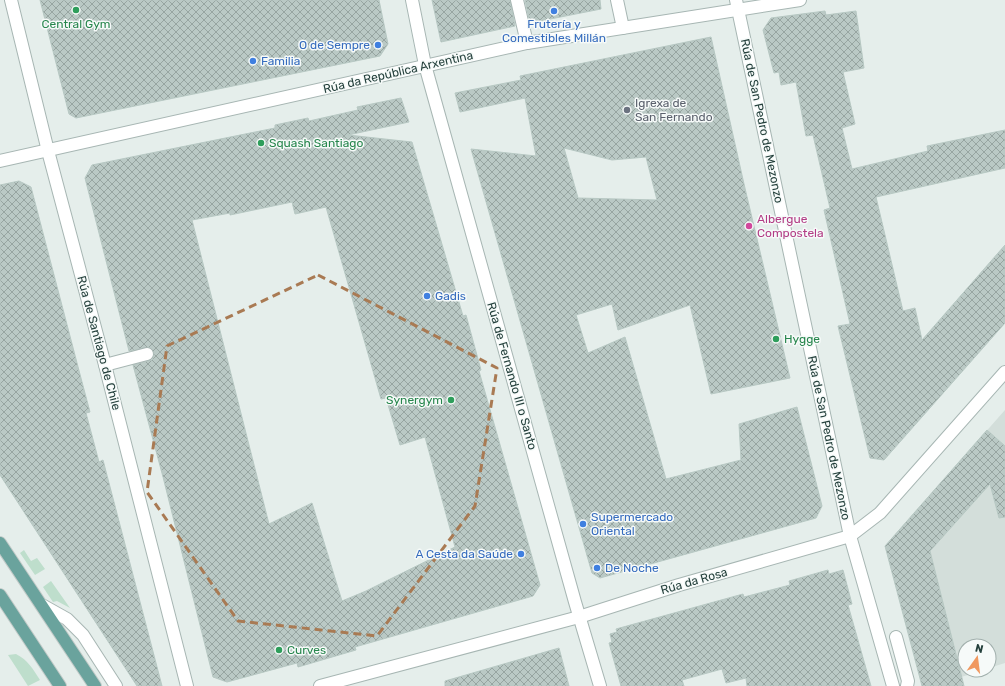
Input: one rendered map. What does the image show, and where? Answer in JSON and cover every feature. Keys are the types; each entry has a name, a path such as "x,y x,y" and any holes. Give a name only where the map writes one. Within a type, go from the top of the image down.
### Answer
{"main road":[{"path":"0,543 95,686"},
{"path":"0,595 60,686"}],"street":[{"name":"Rúa de Santiago de Chile","path":"11,0 48,151 186,686"},
{"name":"Rúa de Fernando III o Santo","path":"412,0 425,65 579,617 600,686"},
{"path":"517,0 527,43"},
{"path":"617,0 623,28"},
{"name":"Rúa da República Arxentina","path":"0,161 527,43 623,28 737,5 800,0"},
{"name":"Rúa de San Pedro de Mezonzo","path":"737,5 850,536 893,686"},
{"path":"104,364 147,354"},
{"name":"Rúa da Rosa","path":"320,686 579,617 679,585 850,536 880,513 1005,372"},
{"path":"42,606 67,619 83,635 116,686"},
{"path":"896,637 908,686"}],"highlighted area":[{"path":"318,275 497,368 475,506 377,636 238,621 147,492 167,346"}],"shaded area":[{"path":"1005,410 1005,663 997,666 997,638 957,638 958,678 932,686 887,544"}],"green space":[{"path":"24,550 31,561 37,558 45,569 35,575 20,553"},
{"path":"51,581 70,608 57,601 53,602 43,587"},
{"path":"16,654 27,662 40,680 28,686 8,655"}],"building":[{"path":"40,0 379,0 388,44 380,56 76,118 69,114"},
{"path":"432,0 510,0 515,26 441,42"},
{"path":"525,0 600,0 601,9 530,23"},
{"path":"825,11 826,15 856,11 864,68 843,72 855,124 842,128 852,169 928,151 927,146 1005,130 1005,168 876,197 903,311 915,308 922,340 1005,245 1005,323 884,460 870,458 838,326 850,324 824,210 830,208 813,135 806,136 796,82 781,85 779,72 774,73 763,30 771,18"},
{"path":"711,37 790,378 711,394 690,305 618,330 612,304 576,315 588,353 625,337 666,479 741,460 739,424 797,407 822,506 816,518 600,578 592,573 471,149 536,156 525,98 460,112 455,93 521,80 520,76","holes":["564,148 612,160 646,157 657,200 578,198"]},
{"path":"401,98 409,122 348,135 412,142 463,316 466,315 481,370 479,371 540,585 533,596 355,647 356,650 298,667 297,663 227,682 213,677 163,477 133,365 152,360 154,352 149,347 129,351 85,178 92,165 275,128 275,125 308,118 309,121 358,110 357,107","holes":["292,202 295,214 326,207 381,399 386,398 400,445 425,437 455,547 366,591 342,601 312,503 269,524 192,220 230,213 230,215"]},
{"path":"19,181 31,187 90,412 86,413 99,462 103,460 162,686 137,686 0,475 0,185"},
{"path":"987,430 1005,446 1005,517 999,518 990,484 930,551 957,658 957,678 962,678 964,686 922,686 885,546"},
{"path":"828,570 829,574 843,570 852,604 848,605 871,686 747,686 746,678 726,683 722,669 682,680 684,686 621,686 609,643 612,642 610,634 617,632 616,629 743,594 744,597 790,585 789,581"},
{"path":"559,648 569,686 445,686 445,681"}],"place":[{"name":"Central Gym","path":"76,10"},
{"name":"Frutería y Comestibles Millán","path":"554,11"},
{"name":"O de Sempre","path":"378,45"},
{"name":"Familia","path":"253,61"},
{"name":"Igrexa de San Fernando","path":"627,110"},
{"name":"Squash Santiago","path":"261,143"},
{"name":"Albergue Compostela","path":"749,226"},
{"name":"Gadis","path":"427,296"},
{"name":"Hygge","path":"776,339"},
{"name":"Synergym","path":"451,400"},
{"name":"Supermercado Oriental","path":"583,524"},
{"name":"A Cesta da Saúde","path":"521,554"},
{"name":"De Noche","path":"597,568"},
{"name":"Curves","path":"279,650"}]}
